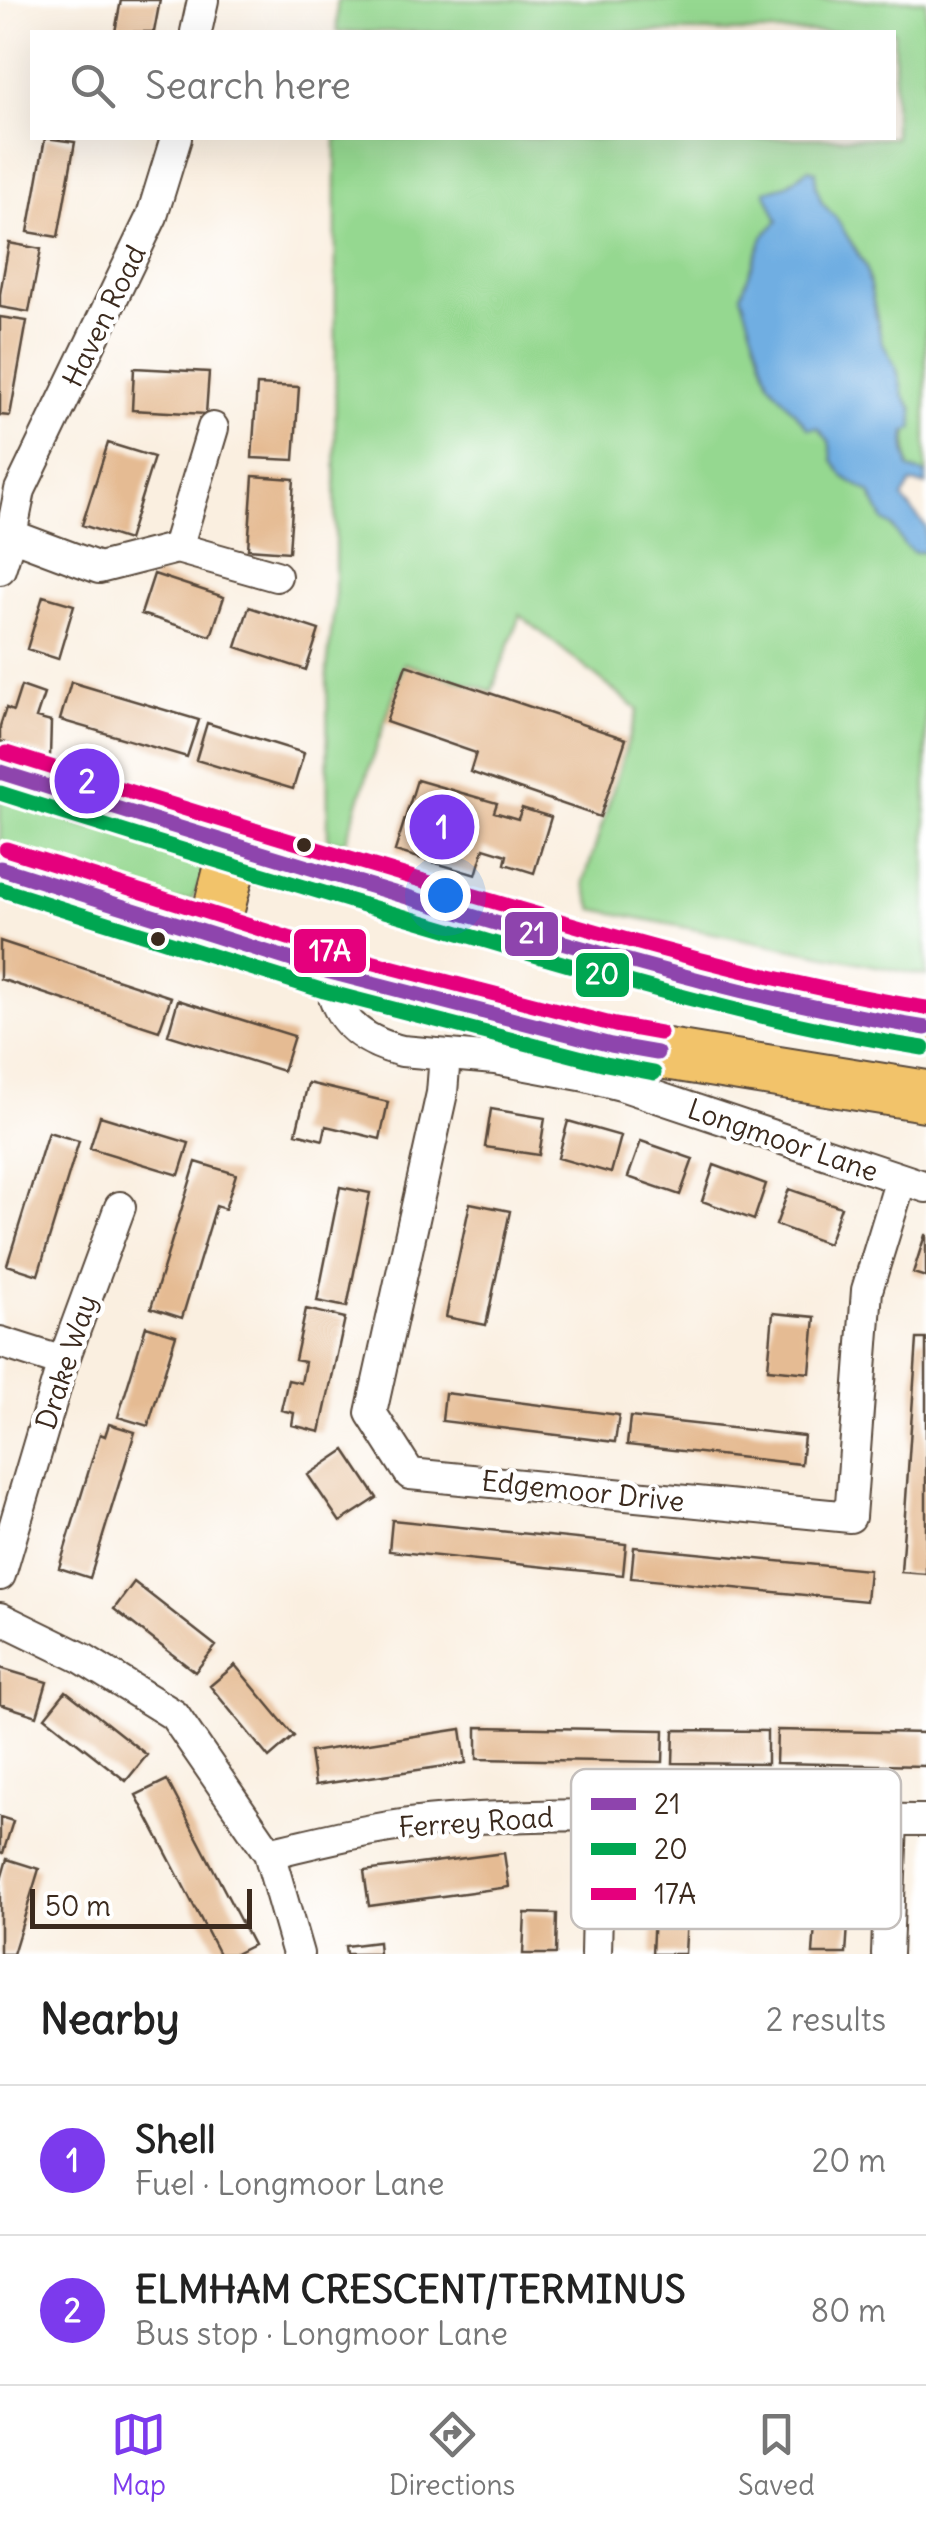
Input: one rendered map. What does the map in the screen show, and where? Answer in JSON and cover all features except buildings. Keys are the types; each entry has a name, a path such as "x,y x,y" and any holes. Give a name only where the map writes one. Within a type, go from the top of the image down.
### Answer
{"main road":[{"path":"0,772 236,847 578,948 775,1000 926,1028"},
{"path":"212,936 236,847"},
{"name":"Longmoor Lane","path":"0,868 330,972 611,1045 926,1096"}],"street":[{"path":"196,30 202,0"},
{"name":"Haven Road","path":"0,569 10,536 10,486 152,216 175,140"},
{"path":"177,548 214,428"},
{"path":"10,536 99,568 177,548 276,576"},
{"name":"Longmoor Lane","path":"330,972 334,1002 353,1028 402,1052 495,1059 622,1085 913,1183"},
{"name":"Edgemoor Drive","path":"445,1055 442,1093 371,1413 410,1474 850,1517 867,1290 913,1183"},
{"name":"Drake Way","path":"0,1575 63,1362 120,1207"},
{"path":"0,1342 63,1362"},
{"path":"0,1618 82,1658 174,1715 269,1853 298,1954"},
{"name":"Ferrey Road","path":"269,1853 367,1830 446,1820 571,1817"},
{"path":"596,1954 597,1929"},
{"path":"887,1954 888,1929"}],"green space":[{"path":"337,0 926,0 926,474 909,469 907,439 913,409 903,395 897,370 881,339 866,267 836,218 822,203 808,169 787,185 758,344 769,382 818,427 829,441 833,461 844,477 870,493 884,521 904,545 913,552 926,552 926,976 593,909 584,882 638,710 520,615 492,691 404,663 345,843 328,840 327,669 335,600 336,140 896,140 896,30 337,30"},
{"path":"0,793 192,855 206,871 192,900 170,902 0,848"}],"water":[{"path":"808,169 816,171 822,203 836,218 866,267 881,339 897,370 903,395 913,409 913,429 906,432 905,449 909,469 926,474 926,485 911,483 902,498 926,527 926,552 913,552 904,545 884,521 870,493 844,477 833,461 829,441 818,428 808,428 769,382 741,295 764,235 778,221 765,191 787,185"}],"transit line":[{"name":"17A","path":"6,753 649,946 814,987 926,1008"},
{"name":"21","path":"0,772 644,965 812,1007 926,1028"},
{"name":"20","path":"0,793 640,985 809,1027 923,1048"},
{"name":"17A","path":"6,849 336,953 615,1025 660,1033"},
{"name":"21","path":"0,868 330,972 611,1045 657,1053"},
{"name":"20","path":"0,889 324,991 654,1073"}],"place":[{"name":"ELMHAM CRESCENT/TERMINUS","path":"87,781"},
{"name":"Shell","path":"442,827"}]}
